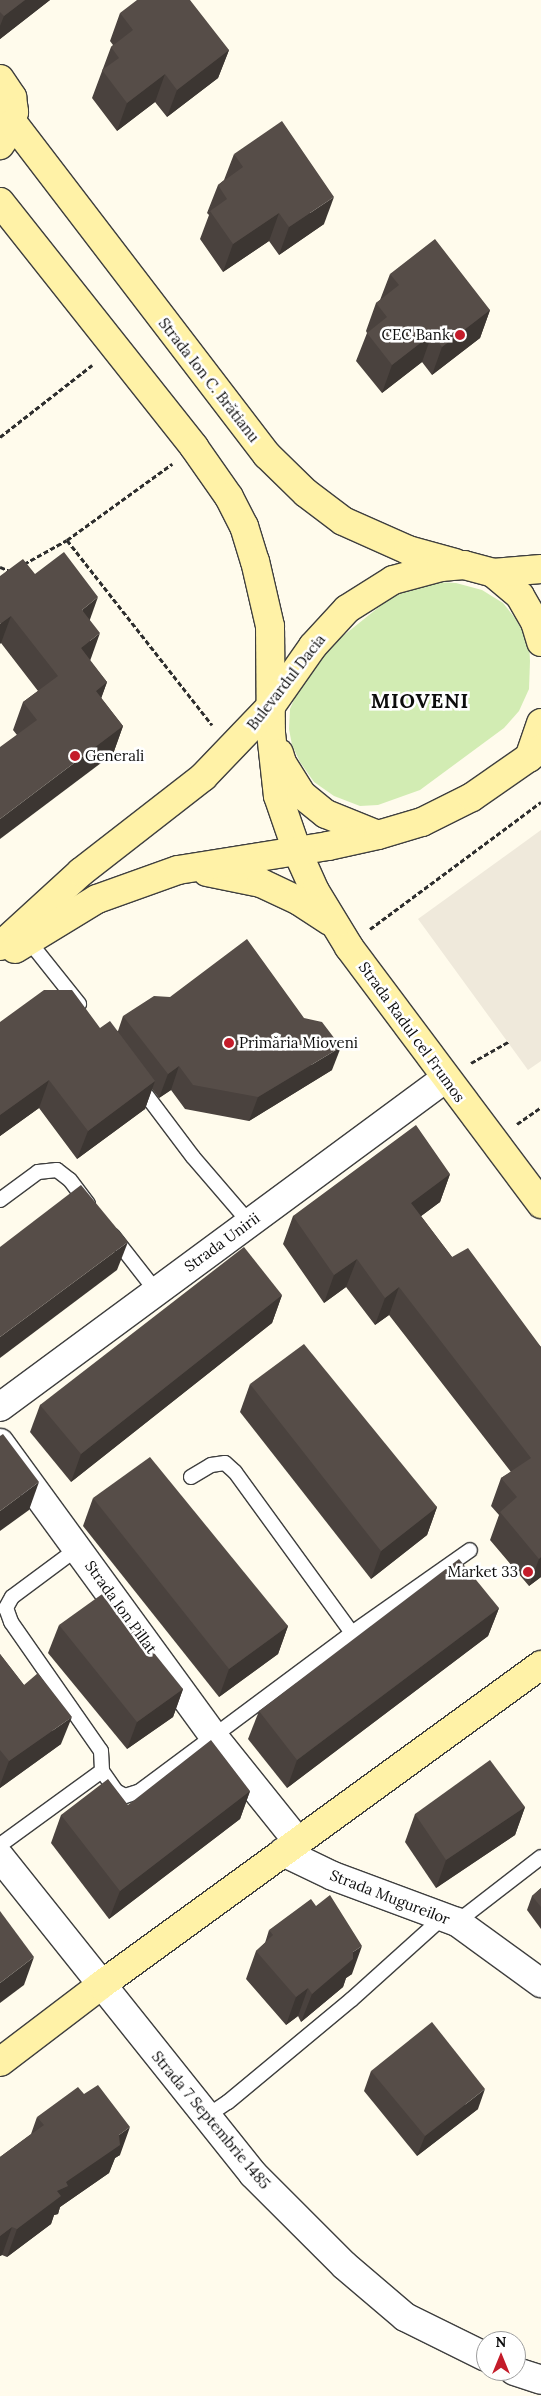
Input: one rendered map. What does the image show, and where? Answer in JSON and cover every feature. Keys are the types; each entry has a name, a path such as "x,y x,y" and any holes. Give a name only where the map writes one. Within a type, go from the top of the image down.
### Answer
{"main road":[{"path":"0,79 12,97 14,112 6,134"},
{"name":"Strada Ion C. Brătianu","path":"6,134 267,454 293,480 343,521 361,530 408,550 464,565"},
{"path":"0,202 194,447 229,497 244,526 255,562 270,626 271,720 282,763 301,794 326,814 378,835"},
{"name":"Bulevardul Dacia","path":"0,946 81,872 203,777 231,749 271,720 313,646 347,609 393,580 441,567 464,565 493,573 538,572"},
{"path":"493,573 520,596 535,622 541,642"},
{"name":"Strada Radul cel Frumos","path":"271,720 278,796 296,852 334,924 349,947 541,1204"},
{"path":"0,958 97,899 178,870 296,852 378,835 422,822 464,801 535,753 541,723"},
{"path":"178,870 220,873 261,883 299,900 334,924"},
{"path":"0,2062 101,1985 541,1665"}],"street":[{"name":"Strada Unirii","path":"0,1407 446,1078"},
{"name":"Strada Ion Pillat","path":"0,1443 214,1737 290,1847"},
{"name":"Strada Mugureilor","path":"290,1847 333,1876 450,1919 541,1983"},
{"name":"Strada 7 Septembrie 1485","path":"0,1856 253,2174 344,2265 404,2317 476,2353"},
{"path":"526,2375 541,2380"}],"lane":[{"path":"28,940 89,1018"},
{"path":"130,1072 193,1157 249,1222"},
{"path":"0,1200 38,1172 57,1170 70,1180 96,1214"},
{"path":"107,1228 156,1291"},
{"path":"191,1477 211,1465 226,1463 235,1472 352,1633"},
{"path":"78,1548 12,1597 6,1608 11,1622 102,1751 102,1772 116,1791 125,1796 140,1791 352,1633 470,1550"},
{"path":"0,1845 102,1772"},
{"path":"207,2116 228,2102 450,1919 541,1857"}],"path":[{"path":"0,437 115,347"},
{"path":"0,567 10,571 67,540 194,447"},
{"path":"67,540 231,749"},
{"path":"349,947 381,920 541,802"},
{"path":"446,1078 508,1042"}],"green space":[{"path":"435,582 456,583 482,590 503,603 515,618 529,642 530,661 529,689 519,711 504,728 420,790 378,805 360,806 334,796 314,782 300,762 292,745 289,729 290,709 303,678 323,652 389,599 412,588"}],"shaded area":[{"path":"541,830 541,1061 528,1070 418,919"}],"building":[{"path":"0,0 25,0 4,16 0,12"},
{"path":"137,0 190,0 229,50 177,90 165,74 127,103 102,70 119,58 111,47 133,30 120,13"},
{"path":"282,121 334,197 289,227 279,213 233,244 210,211 227,199 218,185 243,167 234,154"},
{"path":"435,239 490,310 442,347 432,334 392,365 367,333 387,317 376,303 399,285 390,274"},
{"path":"64,552 98,597 82,610 100,633 81,648 107,682 96,691 123,726 0,819 0,747 37,720 23,702 58,676 11,616 0,624 0,576 23,559 35,574"},
{"path":"247,939 304,1018 322,1022 341,1047 258,1097 193,1085 179,1066 168,1074 123,1016 154,996 170,997"},
{"path":"44,990 72,990 100,1028 110,1021 155,1081 88,1131 49,1080 0,1115 0,1022"},
{"path":"416,1125 450,1174 411,1203 452,1257 468,1248 541,1347 541,1557 539,1559 500,1512 517,1497 501,1478 531,1458 399,1287 385,1298 357,1259 334,1275 293,1216"},
{"path":"81,1185 128,1242 0,1337 0,1247"},
{"path":"244,1247 282,1295 81,1454 40,1405"},
{"path":"304,1344 437,1507 381,1551 250,1384"},
{"path":"3,1434 39,1482 0,1511 0,1436"},
{"path":"150,1457 288,1626 229,1669 93,1498"},
{"path":"459,1559 499,1608 297,1760 259,1711"},
{"path":"105,1592 183,1689 137,1722 59,1625"},
{"path":"0,1654 24,1685 38,1673 72,1717 9,1761 0,1750"},
{"path":"211,1740 250,1791 120,1891 61,1815 108,1779 128,1805"},
{"path":"490,1760 525,1807 446,1860 415,1814"},
{"path":"541,1888 541,1907 532,1896"},
{"path":"330,1895 362,1946 353,1952 353,1959 312,1994 308,1988 296,1997 256,1951 273,1935 269,1930 311,1899 316,1906"},
{"path":"0,1911 34,1957 0,1983"},
{"path":"432,2022 485,2089 425,2136 371,2071"},
{"path":"98,2085 130,2127 119,2135 120,2145 66,2182 68,2186 57,2191 61,2196 17,2229 12,2227 0,2236 0,2157 44,2125 37,2117 78,2087 84,2094"}],"place":[{"name":"CEC Bank","path":"460,335"},
{"name":"Generali","path":"75,756"},
{"name":"Primăria Mioveni","path":"229,1043"},
{"name":"Market 33","path":"528,1572"}],"district":[{"name":"MIOVENI","path":"420,700"}]}
